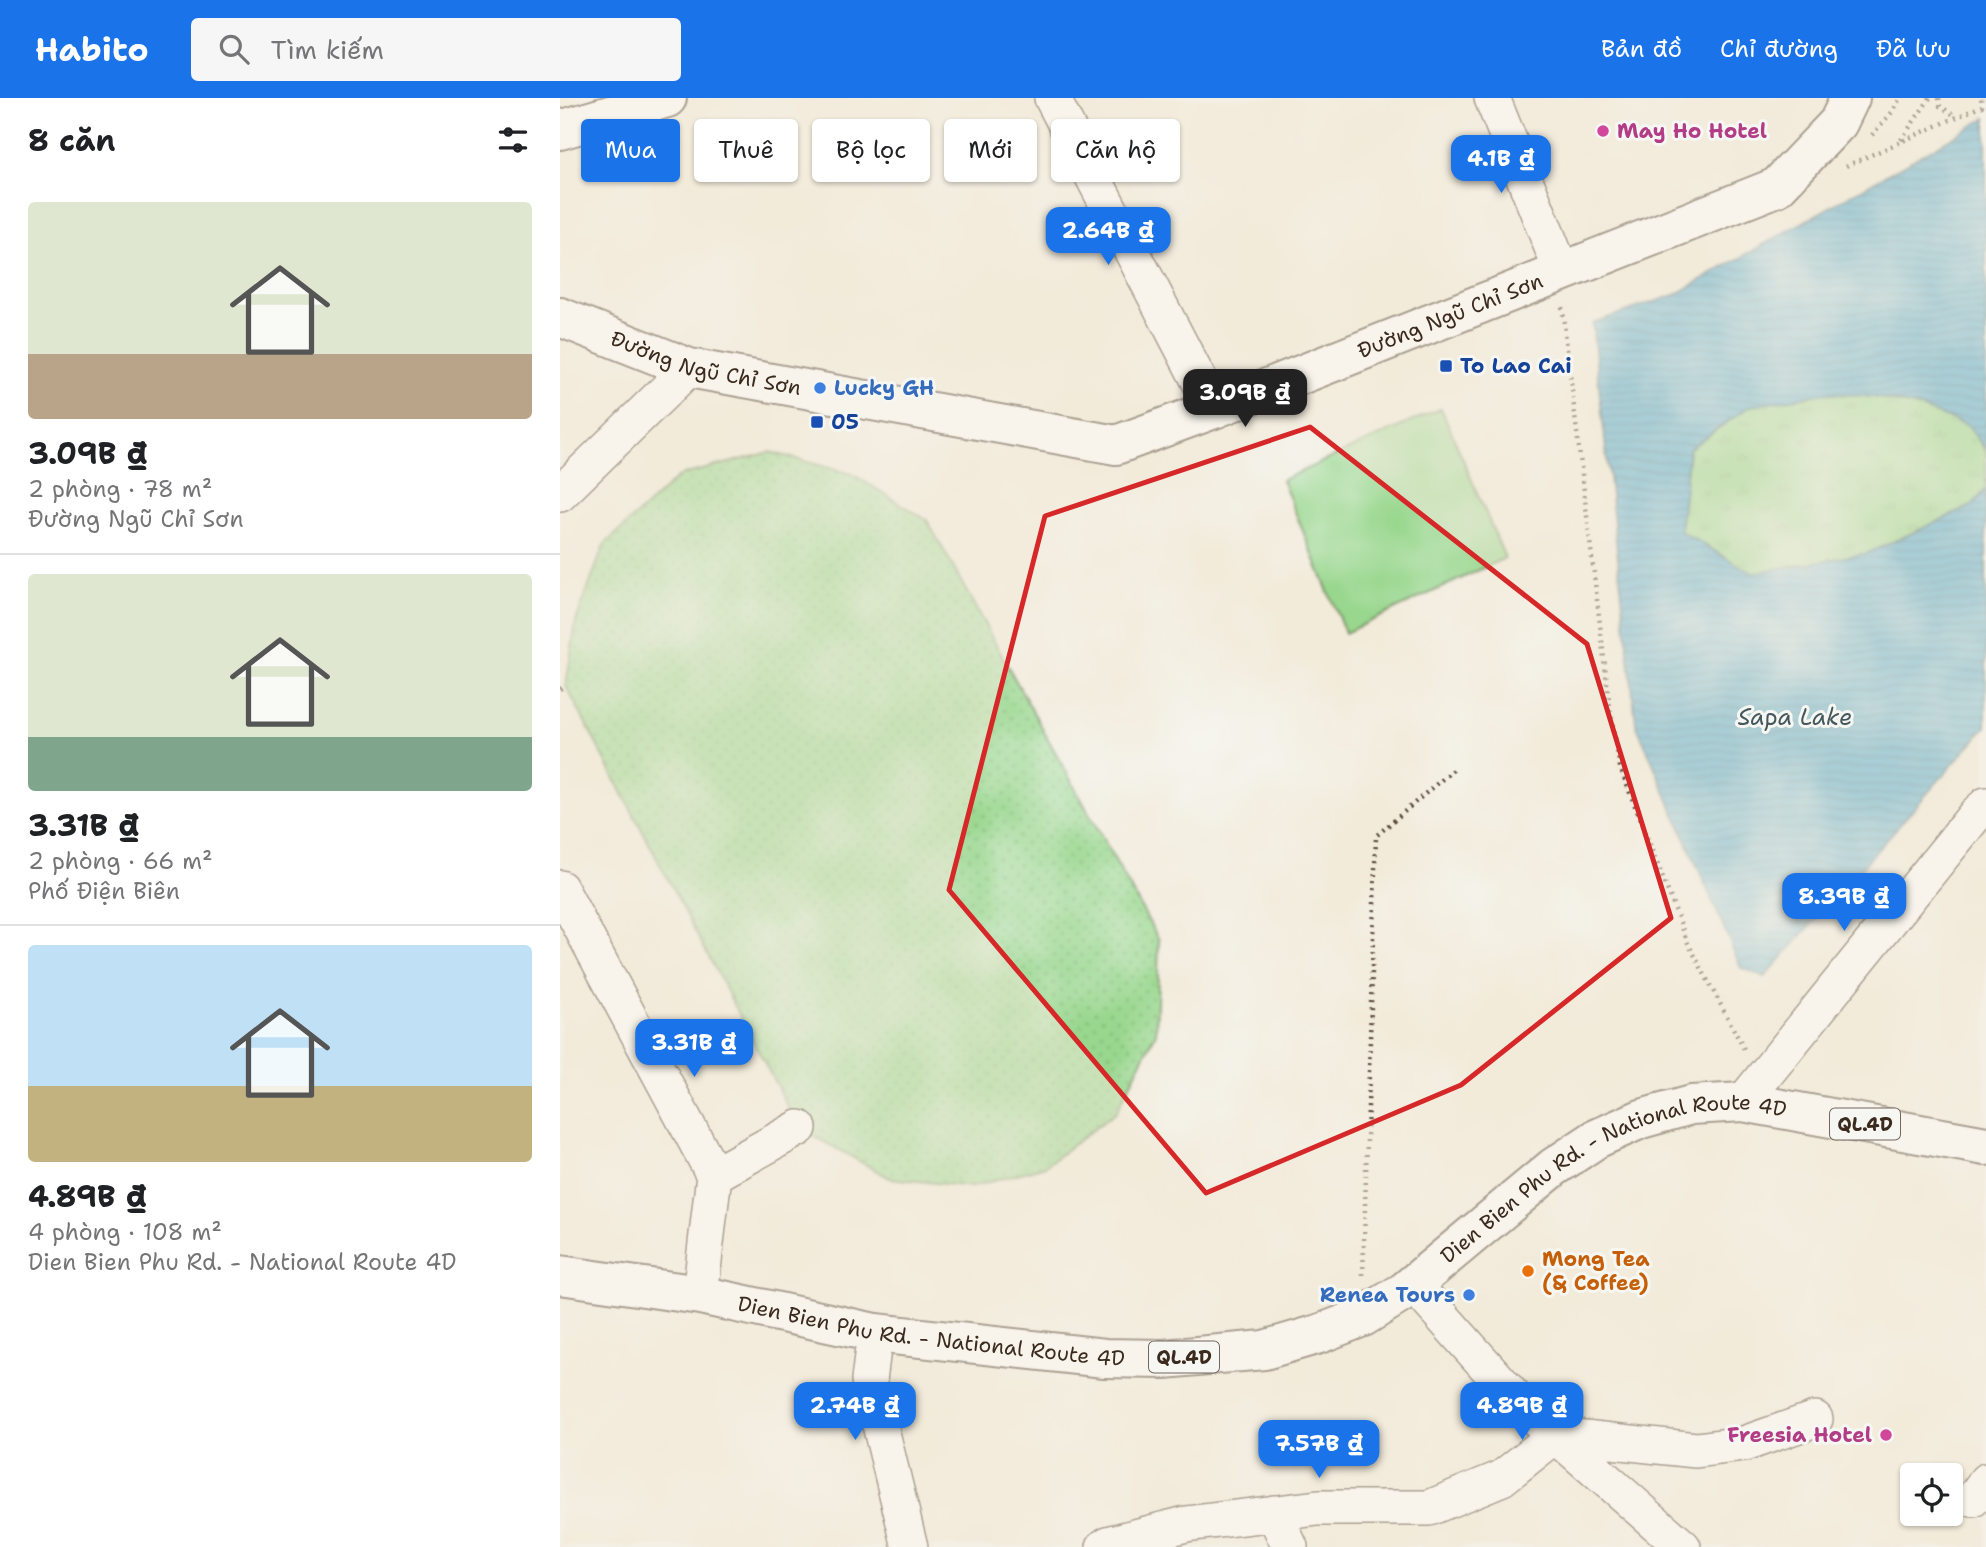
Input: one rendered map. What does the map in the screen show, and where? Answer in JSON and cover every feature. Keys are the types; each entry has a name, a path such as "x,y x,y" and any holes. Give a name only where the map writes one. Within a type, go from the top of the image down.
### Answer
{"main road":[{"path":"560,130 667,98"},
{"name":"Đường Ngũ Chỉ Sơn","path":"560,317 689,368 1116,445 1568,287 1777,187 1846,115"},
{"name":"Dien Bien Phu Rd. - National Route 4D","path":"560,1275 699,1295 875,1333 1105,1358 1164,1359 1264,1350 1319,1334 1363,1317 1413,1284 1554,1167 1596,1139 1642,1119 1691,1105 1752,1091 1986,1146"}],"street":[{"path":"1052,98 1214,409"},
{"path":"1492,98 1568,287"},
{"path":"560,494 689,368"},
{"path":"1752,1091 1976,814 1986,806"},
{"path":"560,888 568,924 714,1175 699,1295"},
{"path":"714,1175 799,1128"},
{"path":"1413,1284 1522,1406 1684,1547"},
{"path":"875,1333 869,1380 910,1547"},
{"path":"1104,1547 1186,1524 1274,1513 1318,1508 1429,1508 1502,1478 1556,1435 1696,1450 1744,1444 1815,1419"},
{"path":"1274,1513 1290,1547"}],"path":[{"path":"1846,115 1893,111 1900,98"},
{"path":"1900,140 1930,98"},
{"path":"1939,98 1940,106 1958,117"},
{"path":"1850,159 1842,168 1900,140 1982,106 1981,98"},
{"path":"1568,287 1562,307 1609,701 1620,767 1688,943 1752,1091"},
{"path":"1363,1317 1376,836 1454,769"}],"highlighted area":[{"path":"1310,427 1587,644 1671,918 1461,1085 1206,1193 949,890 1045,516"}],"green space":[{"path":"1826,393 1875,397 1918,407 1967,425 1986,450 1986,489 1972,506 1868,553 1753,573 1680,531 1689,449 1750,406"},
{"path":"1441,408 1505,558 1345,633 1282,480"},
{"path":"770,452 852,474 927,520 1159,940 1156,1033 1116,1112 1045,1166 972,1187 890,1178 799,1128 566,686 576,621 604,545 679,476"}],"water":[{"name":"Sapa Lake","path":"1986,118 1986,450 1967,425 1918,407 1875,397 1826,393 1750,406 1689,449 1680,531 1753,573 1868,553 1972,506 1986,489 1986,727 1765,977 1741,968 1636,724 1592,323 1675,295"}],"place":[{"name":"May Ho Hotel","path":"1603,131"},
{"name":"To Lao Cai","path":"1446,366"},
{"name":"Lucky GH","path":"820,388"},
{"name":"05","path":"817,422"},
{"name":"Mong Tea (& Coffee)","path":"1528,1271"},
{"name":"Renea Tours","path":"1469,1295"},
{"name":"Freesia Hotel","path":"1886,1435"}]}
